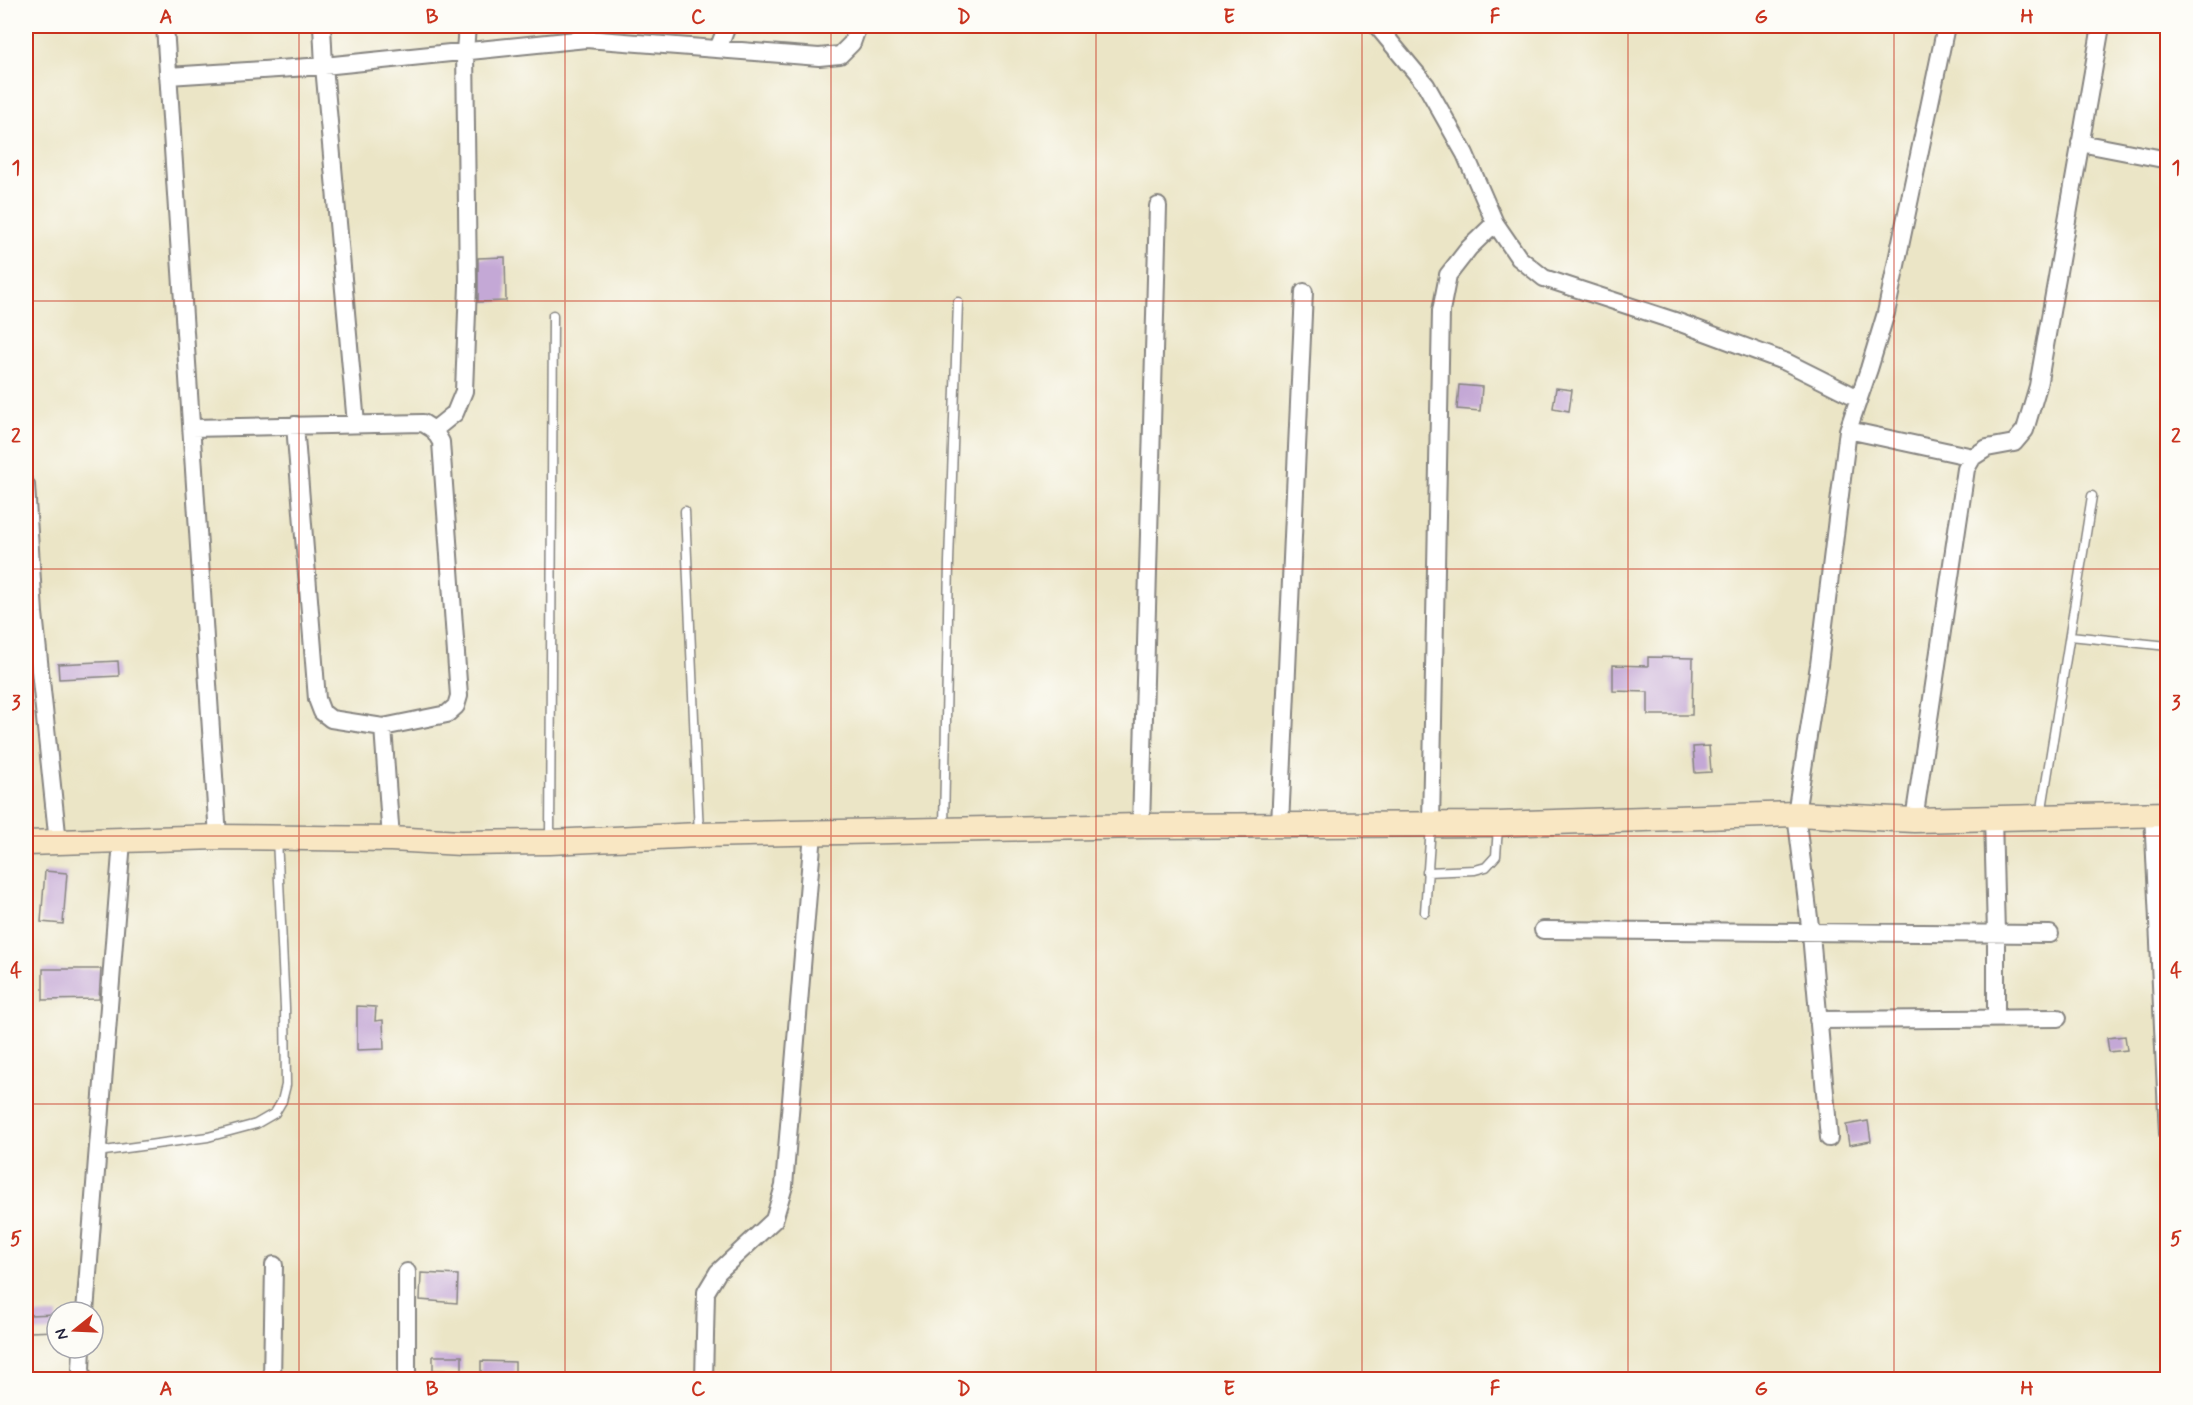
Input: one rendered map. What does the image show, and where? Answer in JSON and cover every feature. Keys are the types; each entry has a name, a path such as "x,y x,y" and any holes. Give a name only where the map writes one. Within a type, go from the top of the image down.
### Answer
{"street":[{"path":"165,26 218,837"},
{"path":"322,26 356,424"},
{"path":"434,430 455,413 464,391 468,285 465,51 467,26"},
{"path":"718,49 727,26"},
{"path":"168,76 324,66 465,51 588,32 718,49 819,57 840,55 852,43 858,26"},
{"path":"1377,26 1426,85 1465,154 1495,223 1519,258 1544,278 1678,321 1786,362 1858,398"},
{"path":"1829,1138 1811,934 1796,814 1819,665 1848,430 1886,313 1946,26"},
{"path":"1914,820 1966,468 1973,458 1988,448 2014,443 2025,430 2038,386 2101,26"},
{"path":"2080,143 2168,160"},
{"path":"1141,826 1158,206"},
{"path":"1431,824 1441,311 1448,275 1469,248 1495,223"},
{"path":"1280,825 1304,291"},
{"path":"192,428 295,425 423,423 434,430 441,442 459,696 456,706 447,714 383,727 331,718 322,712 317,699 295,425"},
{"path":"1848,430 1973,458"},
{"path":"26,485 34,613 58,843"},
{"path":"383,727 391,839"},
{"path":"26,843 218,837 391,839 461,843 550,842 699,835 1141,826 1498,824 1796,814 1914,820 2160,814 2168,1134"},
{"path":"1993,817 1996,1019"},
{"path":"704,1380 706,1292 718,1272 774,1220 784,1186 813,834"},
{"path":"86,1300 122,841"},
{"path":"1543,930 1811,934 2050,934"},
{"path":"1818,1020 2058,1017"},
{"path":"272,1380 274,1265"},
{"path":"407,1272 407,1380"},
{"path":"81,1360 82,1380"}],"lane":[{"path":"944,830 949,562 958,302"},
{"path":"550,842 553,315"},
{"path":"2041,816 2092,496"},
{"path":"685,511 699,835"},
{"path":"2070,636 2168,646"},
{"path":"1425,912 1431,824"},
{"path":"1427,872 1475,870 1486,867 1497,856 1498,824"},
{"path":"97,1152 208,1137 256,1124 275,1113 282,1101 286,1085 285,1008 278,838"}],"building":[{"path":"505,257 506,301 478,302 478,258"},
{"path":"1459,385 1482,387 1480,411 1457,409"},
{"path":"1556,388 1572,390 1569,411 1553,408"},
{"path":"1648,657 1693,658 1692,715 1648,715 1648,692 1613,691 1613,665 1648,666"},
{"path":"118,661 119,676 59,679 58,664"},
{"path":"1709,746 1711,772 1695,773 1693,747"},
{"path":"45,871 67,873 63,924 41,922"},
{"path":"43,969 101,969 99,999 43,1000"},
{"path":"357,1006 376,1007 375,1021 383,1020 384,1049 357,1050"},
{"path":"2125,1036 2127,1050 2109,1052 2107,1038"},
{"path":"1868,1121 1871,1141 1849,1145 1846,1125"},
{"path":"421,1273 458,1275 457,1303 420,1300"},
{"path":"45,1314 45,1331 29,1332 28,1315"},
{"path":"433,1356 462,1356 462,1371 433,1370"},
{"path":"481,1361 515,1362 515,1377 481,1377"}]}
